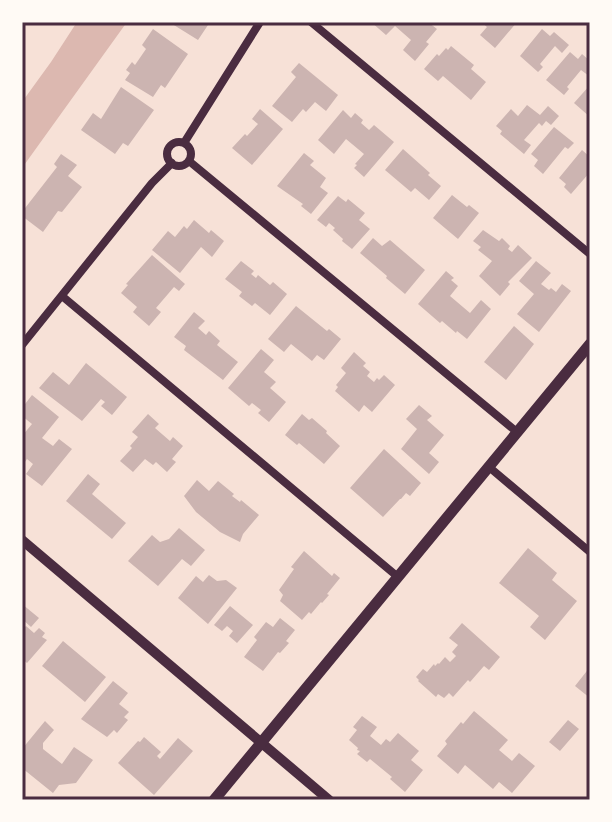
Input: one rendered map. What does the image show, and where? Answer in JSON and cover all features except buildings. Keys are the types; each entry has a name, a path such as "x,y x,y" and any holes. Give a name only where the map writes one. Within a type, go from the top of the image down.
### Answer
{"main road":[{"path":"214,800 590,344"}],"street":[{"path":"184,143 260,22"},
{"path":"311,22 590,254"},
{"path":"177,142 184,143 191,150 189,161 181,166 172,163 168,156 170,146 177,142"},
{"path":"189,161 517,432"},
{"path":"22,345 152,183 172,163"},
{"path":"62,296 398,577"},
{"path":"489,467 590,552"},
{"path":"22,540 329,800"}],"shaded area":[{"path":"77,22 127,22 22,168 22,102"}]}
